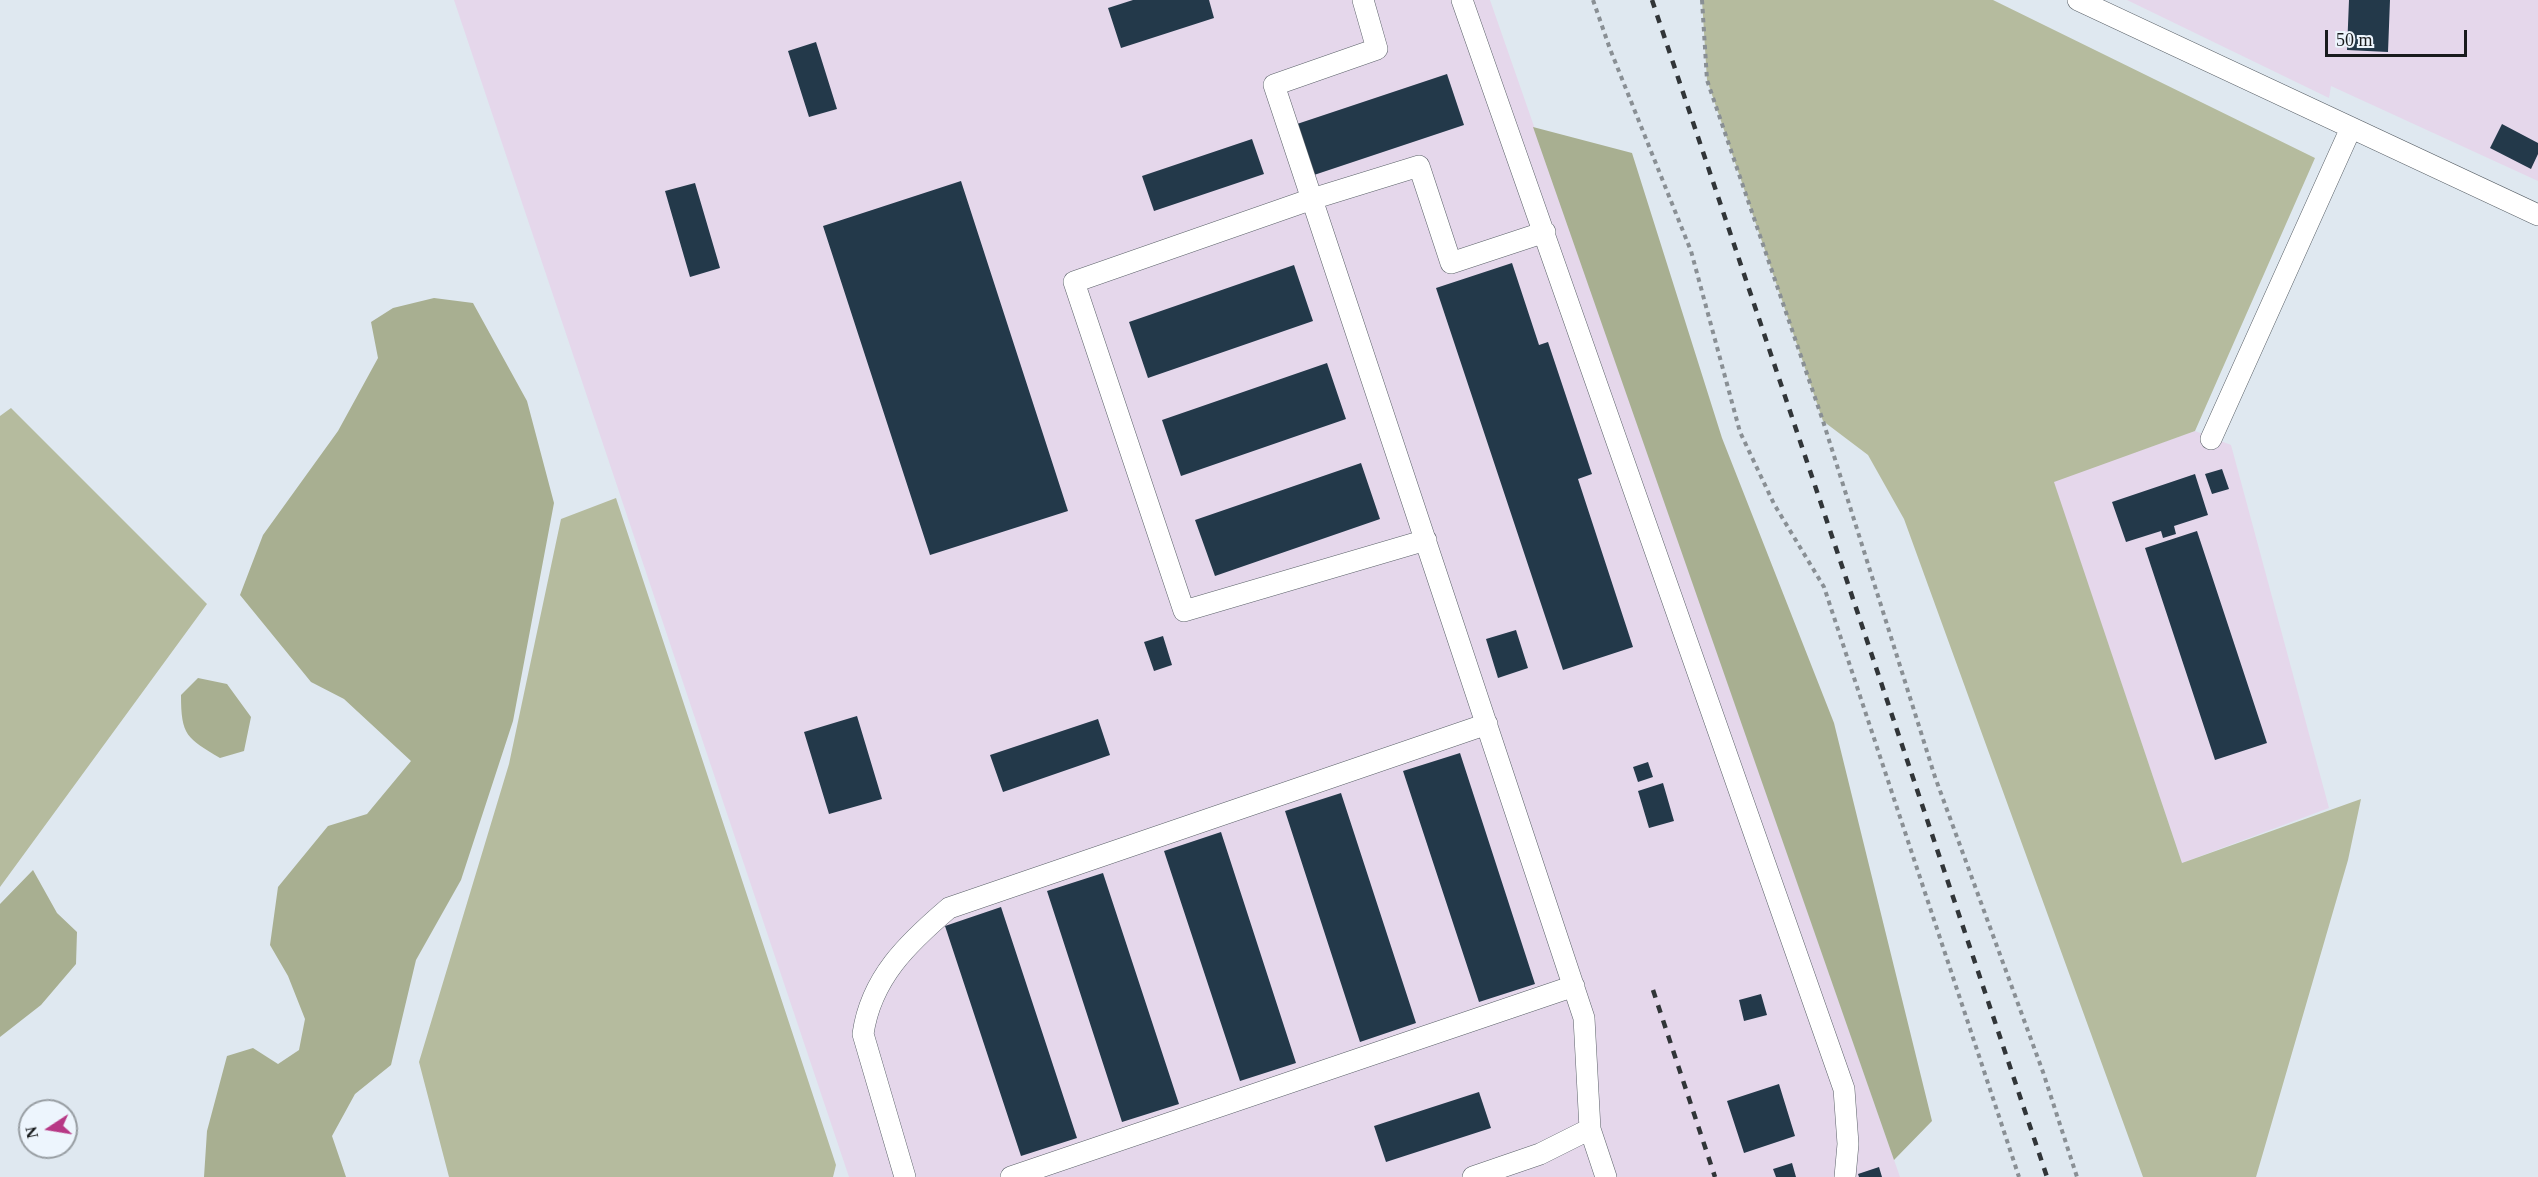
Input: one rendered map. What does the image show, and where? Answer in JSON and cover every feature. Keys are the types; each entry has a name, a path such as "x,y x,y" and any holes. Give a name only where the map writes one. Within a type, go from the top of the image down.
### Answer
{"street":[{"path":"1363,0 1377,49 1274,85 1584,1018 1590,1130 1606,1177"},
{"path":"1462,0 1844,1089 1848,1144 1845,1177"},
{"path":"2078,0 2538,215"},
{"path":"2211,439 2351,128"},
{"path":"1426,540 1184,611 1074,282 1312,199 1419,166 1451,263 1545,232"},
{"path":"905,1177 863,1034 866,1011 880,981 913,939 949,908 1487,724"},
{"path":"1011,1177 1574,986"},
{"path":"1473,1177 1540,1154 1590,1130"}],"path":[{"path":"1593,0 1610,49 1691,251 1740,432 1774,504 1824,586 2019,1177"},
{"path":"1702,0 1707,80 1823,421 1935,777 2043,1072 2077,1177"}],"shaded area":[{"path":"454,0 1490,0 1900,1177 849,1177"},
{"path":"2127,0 2538,0 2538,181 2331,86 2329,98"},
{"path":"2195,431 2231,445 2329,808 2182,863 2053,481"}],"green space":[{"path":"1702,0 1993,0 2315,158 2195,431 2054,482 2182,863 2361,799 2348,860 2256,1177 2143,1177 1904,519 1868,455 1823,421 1707,80"},
{"path":"1533,127 1632,153 1722,438 1834,723 1932,1121 1894,1160"},
{"path":"434,298 473,303 527,401 554,503 513,721 461,880 416,960 391,1065 355,1094 332,1136 346,1177 204,1177 207,1131 227,1056 253,1048 278,1064 299,1050 305,1019 288,976 270,945 278,887 328,826 367,814 411,761 344,699 311,682 240,595 263,535 338,431 378,358 371,322 393,308"},
{"path":"11,408 207,604 0,887 0,416"},
{"path":"616,498 836,1165 833,1177 449,1177 419,1062 509,764 561,519"},
{"path":"198,678 227,684 251,717 244,751 220,758 188,734 182,719 181,695"},
{"path":"33,870 57,913 77,932 76,964 41,1005 0,1037 0,904"}],"building":[{"path":"1133,0 1209,0 1214,18 1121,48 1108,8"},
{"path":"2349,0 2390,0 2388,52 2347,50"},
{"path":"816,42 837,109 809,117 788,51"},
{"path":"1447,74 1464,125 1314,175 1297,124"},
{"path":"2502,124 2538,143 2538,154 2531,169 2490,148"},
{"path":"1252,139 1264,174 1154,211 1142,176"},
{"path":"961,181 1068,511 930,555 823,226"},
{"path":"695,183 720,268 690,277 665,191"},
{"path":"1512,263 1539,345 1548,342 1592,474 1578,479 1633,647 1563,670 1436,288"},
{"path":"1294,265 1313,321 1148,378 1129,322"},
{"path":"1327,363 1346,419 1181,476 1162,420"},
{"path":"1361,463 1380,519 1215,576 1195,520"},
{"path":"2222,469 2229,489 2212,494 2205,474"},
{"path":"2195,474 2208,515 2174,526 2176,534 2163,538 2161,531 2126,542 2112,502"},
{"path":"2197,531 2267,743 2215,760 2145,548"},
{"path":"1516,630 1528,668 1498,678 1486,639"},
{"path":"1163,636 1172,665 1154,671 1144,642"},
{"path":"857,716 882,799 829,814 804,732"},
{"path":"1098,719 1110,755 1003,792 990,755"},
{"path":"1460,753 1535,984 1479,1002 1403,771"},
{"path":"1648,762 1653,777 1638,782 1633,767"},
{"path":"1663,783 1674,821 1649,828 1638,791"},
{"path":"1341,793 1416,1023 1360,1042 1285,811"},
{"path":"1221,832 1296,1063 1240,1081 1164,851"},
{"path":"1103,873 1179,1104 1122,1122 1047,891"},
{"path":"1001,907 1077,1138 1021,1156 945,926"},
{"path":"1761,994 1767,1015 1744,1021 1739,1000"},
{"path":"1779,1084 1795,1136 1744,1153 1727,1101"},
{"path":"1479,1092 1491,1128 1386,1162 1374,1126"},
{"path":"1792,1163 1796,1177 1776,1177 1773,1169"},
{"path":"1879,1167 1882,1177 1859,1177 1858,1174"}],"railway":[{"path":"1652,0 2047,1177"},
{"path":"1653,990 1715,1177"}]}
